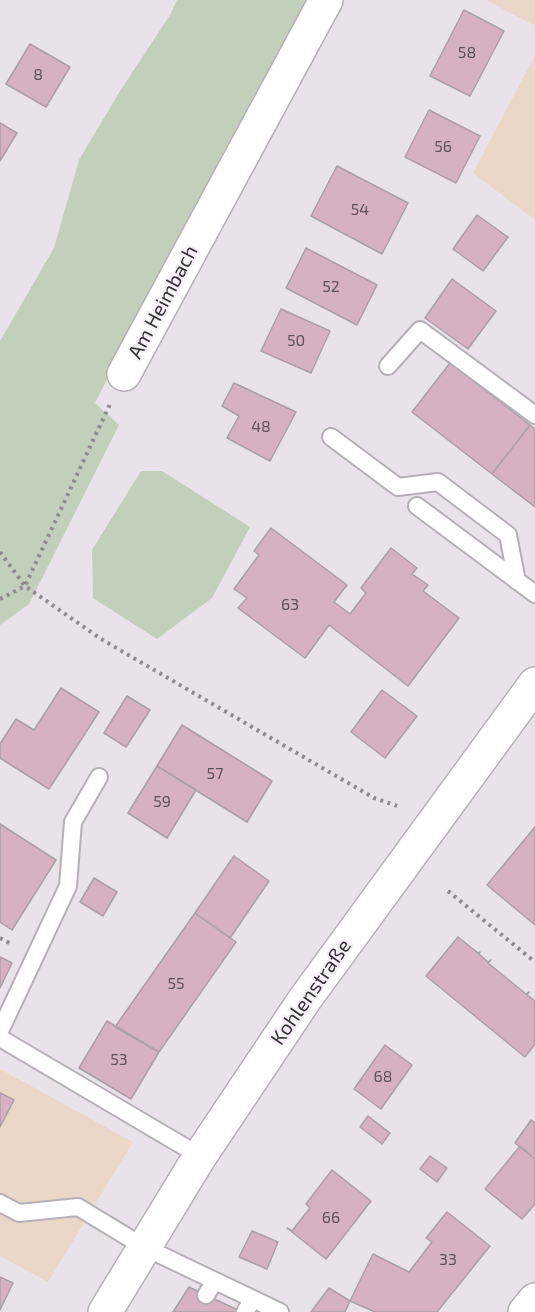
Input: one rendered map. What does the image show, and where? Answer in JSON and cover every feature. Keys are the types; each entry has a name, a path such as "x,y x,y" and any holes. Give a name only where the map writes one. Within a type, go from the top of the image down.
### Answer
{"main road":[{"name":"Am Heimbach","path":"124,374 326,0"},
{"name":"Kohlenstraße","path":"105,1312 200,1156 305,999 535,684"},
{"path":"525,1312 535,1300"}],"lane":[{"path":"388,366 420,330 535,414"},
{"path":"331,437 398,487 438,482 508,535 517,581"},
{"path":"417,506 535,594"},
{"path":"0,1031 68,886 73,822 99,777"},
{"path":"0,1038 200,1156"},
{"path":"0,1203 19,1213 78,1208 210,1288 249,1306 280,1312"}],"path":[{"name":"Am Heimbach","path":"25,586 124,374"},
{"path":"0,552 25,586 101,639 374,798 397,806"},
{"path":"0,599 25,586"},
{"path":"448,891 535,962"}],"shaded area":[{"path":"486,0 535,0 535,26"},
{"path":"535,55 535,220 473,173"},
{"path":"0,1069 133,1142 48,1282 0,1256"}],"green space":[{"path":"177,0 307,0 201,196 95,403 119,425 29,604 0,625 0,341 54,248 79,160 120,91 170,15"},
{"path":"141,471 162,471 250,527 212,598 157,639 93,598 92,550"}],"building":[{"path":"464,10 504,31 470,96 430,76"},
{"path":"30,44 70,67 46,107 6,84"},
{"path":"429,110 480,136 456,183 405,157"},
{"path":"0,123 17,133 0,161"},
{"path":"337,166 408,203 382,254 311,216"},
{"path":"477,215 508,237 483,271 453,249"},
{"path":"306,248 377,285 357,325 286,288"},
{"path":"452,279 496,311 468,349 425,318"},
{"path":"281,309 330,331 311,373 261,351"},
{"path":"450,363 530,425 492,474 412,412"},
{"path":"234,383 296,412 270,461 227,438 239,416 222,406"},
{"path":"530,425 535,429 535,507 492,474"},
{"path":"271,528 347,585 334,602 350,614 366,593 361,588 391,548 417,568 412,574 428,585 423,591 459,618 408,686 329,625 305,658 238,608 247,598 234,589 259,555 254,551"},
{"path":"61,688 99,712 49,789 0,758 0,744 16,719 34,730"},
{"path":"382,690 417,716 385,758 351,732"},
{"path":"127,696 150,710 126,747 104,733"},
{"path":"182,725 272,781 247,822 157,766"},
{"path":"157,766 196,790 167,838 128,813"},
{"path":"0,824 56,860 12,930 0,922"},
{"path":"535,827 535,925 487,885"},
{"path":"234,856 269,881 230,938 195,913"},
{"path":"94,878 117,892 103,916 80,902"},
{"path":"195,913 236,942 159,1052 115,1027"},
{"path":"458,937 478,953 480,952 479,954 488,962 491,960 488,963 526,994 529,992 527,995 535,1001 535,1044 525,1057 426,976"},
{"path":"0,957 12,963 0,988"},
{"path":"107,1021 159,1052 131,1099 79,1068"},
{"path":"385,1045 412,1065 381,1109 354,1089"},
{"path":"0,1093 14,1100 0,1127"},
{"path":"368,1116 390,1133 382,1144 360,1127"},
{"path":"531,1120 535,1123 535,1159 515,1143"},
{"path":"520,1146 535,1159 535,1204 522,1219 485,1189"},
{"path":"430,1156 447,1168 437,1182 420,1169"},
{"path":"332,1170 371,1201 326,1259 287,1228 292,1231 310,1208 306,1204"},
{"path":"447,1212 490,1246 437,1312 375,1312 350,1301 373,1254 409,1272 432,1242 426,1238"},
{"path":"252,1231 278,1242 267,1269 239,1257"},
{"path":"0,1277 13,1283 0,1310"},
{"path":"189,1287 242,1312 173,1312"},
{"path":"329,1288 350,1301 345,1312 311,1312"}]}
